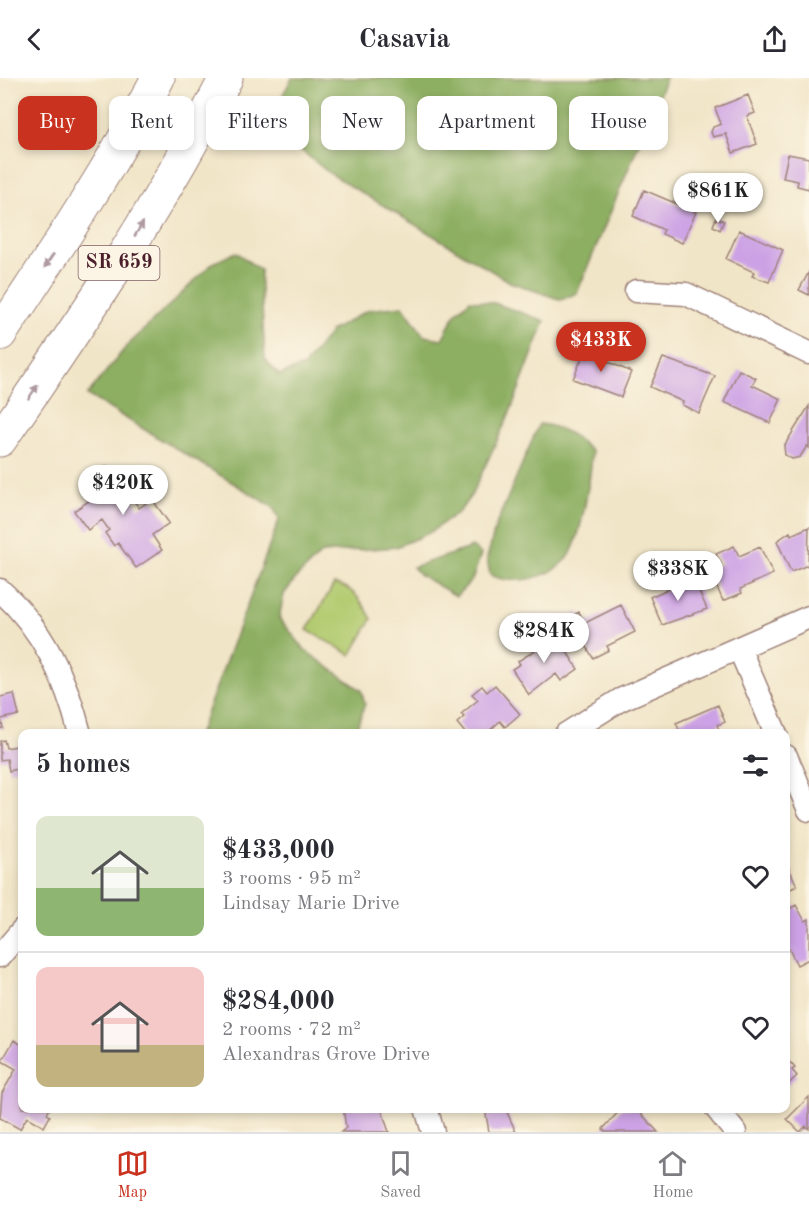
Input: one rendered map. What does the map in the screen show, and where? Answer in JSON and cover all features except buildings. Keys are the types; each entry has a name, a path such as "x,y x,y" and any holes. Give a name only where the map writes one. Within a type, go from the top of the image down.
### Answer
{"main road":[{"name":"SR 659","path":"0,334 63,240 135,123 158,78"},
{"name":"SR 659","path":"0,440 116,267 200,130 226,78"}],"street":[{"path":"636,291 686,294 809,353"},
{"path":"0,590 31,620 52,656 70,696 79,729"},
{"path":"574,729 620,700 809,617"},
{"path":"740,648 774,729"},
{"path":"790,765 809,810"},
{"path":"0,956 18,935"},
{"path":"427,1113 433,1132"},
{"path":"720,1113 735,1132"}],"green space":[{"path":"292,78 666,78 659,96 569,96 569,150 636,150 577,293 561,300 510,282 329,173 300,150 309,150 309,96 282,96"},
{"path":"236,252 260,270 265,359 279,375 304,366 331,331 368,310 403,306 424,336 442,339 456,313 470,300 494,303 545,321 509,415 472,494 460,511 429,533 396,547 322,553 297,577 284,594 279,618 306,651 361,690 365,704 356,729 201,729 279,520 273,507 87,395 126,347 213,263"},
{"path":"539,424 568,433 592,452 581,524 572,551 560,566 531,579 499,578 490,575 487,558 496,525"},
{"path":"472,547 481,554 472,580 456,596 420,575 413,567"},
{"path":"334,584 341,585 352,592 372,619 351,655 307,630"}]}
